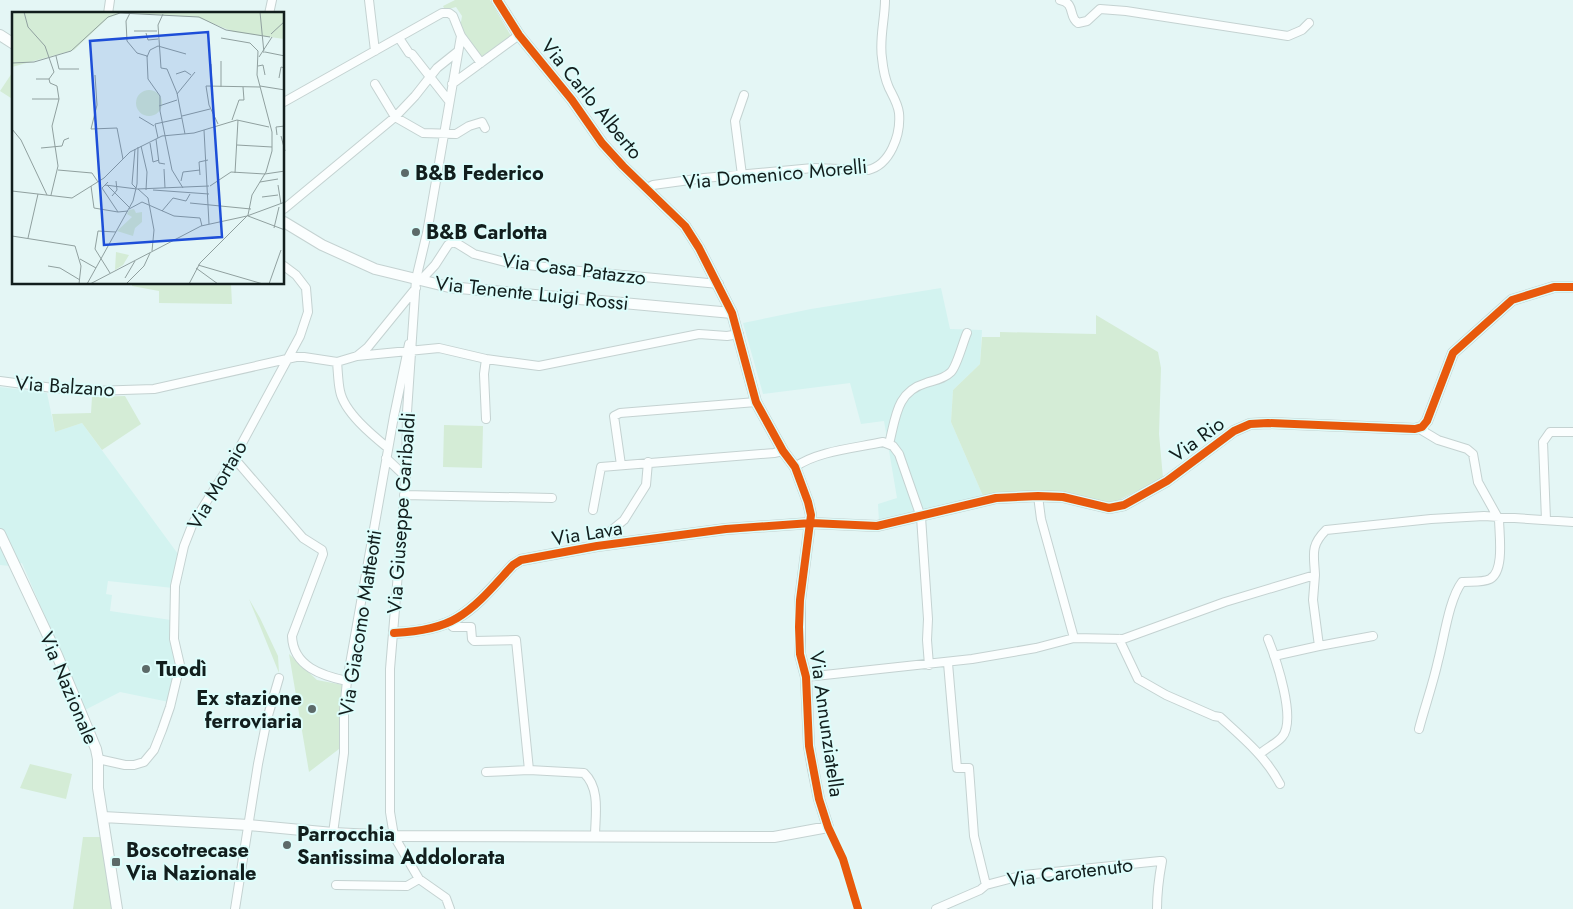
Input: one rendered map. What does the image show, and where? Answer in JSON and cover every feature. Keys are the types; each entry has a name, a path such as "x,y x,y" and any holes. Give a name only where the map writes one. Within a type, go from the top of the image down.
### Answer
{"street":[{"path":"368,0 375,51"},
{"name":"Via Carlo Alberto","path":"497,0 519,35 572,100 602,143 685,226 719,284 732,313"},
{"name":"Via Domenico Morelli","path":"647,188 653,185 822,168 868,170 888,157 899,126 899,113 888,86 881,57 885,0"},
{"path":"1060,0 1065,1 1070,6 1074,20 1078,23 1087,21 1100,9 1126,11 1288,36 1302,30 1309,23"},
{"path":"285,101 442,13 449,13 453,16 461,36 481,64"},
{"path":"0,35 12,43"},
{"path":"452,84 519,35"},
{"path":"357,356 368,347 418,282 448,101 461,36"},
{"path":"399,38 448,101"},
{"path":"285,208 395,117 415,96 437,68 457,52"},
{"path":"375,84 395,117 418,131 456,134 469,126 482,122 486,128"},
{"path":"742,175 735,121 744,95"},
{"name":"Via Tenente Luigi Rossi","path":"285,223 322,245 375,269 418,282 449,287 732,313"},
{"name":"Via Casa Patazzo","path":"418,282 436,266 448,245 452,242 474,254 505,262 719,284"},
{"name":"Via Mortaio","path":"98,759 134,765 144,762 154,750 170,707 180,665 174,639 175,586 184,546 193,523 234,458 300,336 308,312 306,288 296,275 285,267"},
{"name":"Via Giacomo Matteotti","path":"333,833 344,753 344,710 347,681 386,458 409,350 418,282"},
{"path":"1418,428 1422,427 1427,421 1453,353 1512,300 1554,287 1573,287"},
{"name":"Via Annunziatella","path":"732,313 756,402 783,451 795,467 808,502 810,523 800,600 800,654 806,678 809,746 819,799 828,827"},
{"path":"889,444 897,410 905,394 921,385 940,380 952,372 966,333"},
{"path":"388,448 367,430 344,401 340,391 337,362 357,356 439,348 486,359 539,366 700,334 727,336 738,334"},
{"name":"Via Giuseppe Garibaldi","path":"394,836 390,812 390,669 408,446 409,350"},
{"name":"Via Balzano","path":"0,381 92,391 154,389 287,359 304,357 337,362"},
{"path":"486,359 484,374 486,419"},
{"path":"622,465 614,416 620,413 756,402"},
{"name":"Via Rio","path":"810,523 877,526 996,498 1038,496 1070,498 1109,508 1124,504 1167,481 1234,431 1250,424 1418,428"},
{"path":"1418,428 1438,440 1467,449 1473,454 1478,482 1498,517 1500,556 1496,572 1489,579 1462,582 1458,587 1452,603 1419,729"},
{"path":"1546,520 1543,442 1550,432 1573,432"},
{"path":"795,467 816,457 883,442 893,446 900,454 921,517 928,618 929,665"},
{"path":"593,510 601,467 783,451"},
{"path":"234,458 303,538 322,550 323,554 292,636 292,646 300,658 315,672 347,681"},
{"path":"386,458 406,477"},
{"path":"597,546 602,538 624,520 646,485 648,462"},
{"path":"404,495 552,498"},
{"path":"1038,496 1041,519 1074,638"},
{"path":"1318,646 1313,600 1314,552 1316,540 1326,530 1431,519 1498,517 1573,522"},
{"name":"Via Lava","path":"394,633 416,632 456,619 473,607 521,560 597,546 726,528 810,523"},
{"name":"Via Nazionale","path":"0,534 57,655 96,749 98,788 117,909"},
{"path":"806,678 948,663 1036,648 1074,638 1120,638 1225,602 1315,575"},
{"path":"448,622 453,627 470,627 474,641 516,640 529,770"},
{"path":"1274,656 1373,636"},
{"path":"1120,638 1138,679 1166,695 1220,717 1260,754 1274,772 1280,784"},
{"path":"1260,754 1281,738 1285,732 1288,713 1268,639"},
{"path":"948,663 957,768 969,768 974,836 986,885"},
{"path":"235,909 267,719 279,678"},
{"path":"486,772 529,770 584,773 589,778 596,796 595,837"},
{"path":"103,816 394,836 774,837 828,827 843,859 858,909"},
{"path":"394,836 419,879 446,898 450,909"},
{"name":"Via Carotenuto","path":"936,909 980,890 986,885 1024,875 1162,862 1158,876 1157,909"},
{"path":"336,885 407,886 419,879"}],"shaded area":[{"path":"941,288 950,329 982,330 980,364 953,390 951,422 983,496 879,522 878,504 897,498 884,421 861,424 850,383 763,394 743,323 811,309"},
{"path":"0,387 47,393 55,432 82,423 178,554 173,588 108,581 106,594 112,595 110,611 171,620 178,665 169,702 120,692 85,710 22,563 10,566 0,565"}],"green space":[{"path":"455,0 490,0 511,36 481,57 460,28 462,16 456,7 445,10 443,6"},
{"path":"12,73 12,99 0,91"},
{"path":"231,285 232,304 159,303 159,291 132,286"},
{"path":"1096,315 1158,352 1161,368 1159,434 1163,478 1113,503 1100,502 1068,493 1041,491 983,496 951,422 953,390 980,364 982,337 1000,337 1000,332 1096,334"},
{"path":"125,396 141,424 102,450 82,423 55,432 52,414 91,413 92,397"},
{"path":"444,425 483,426 482,468 443,467"},
{"path":"249,599 278,656 279,673"},
{"path":"289,654 317,680 343,685 339,749 309,772"},
{"path":"30,764 72,774 66,799 20,788"},
{"path":"83,837 103,837 114,909 73,909"}],"cycle path":[{"path":"497,0 519,35 572,100 602,143 685,226 699,248 732,313 756,402 783,451 795,467 811,515 800,600 799,627 800,654 806,677 809,746 819,799 828,827 843,859 858,909"},
{"path":"394,633 418,631 450,622 457,618 480,600 513,565 521,560 597,546 726,529 811,523 877,526 996,498 1063,497 1109,508 1124,505 1167,481 1234,431 1250,424 1268,423 1415,429 1422,427 1427,421 1453,353 1512,300 1554,287 1573,287"}],"place":[{"name":"B&B Federico","path":"405,173"},
{"name":"B&B Carlotta","path":"416,232"},
{"name":"Tuodì","path":"146,669"},
{"name":"Ex stazione ferroviaria","path":"312,709"},
{"name":"Parrocchia Santissima Addolorata","path":"287,845"},
{"name":"Boscotrecase Via Nazionale","path":"116,862"}]}
